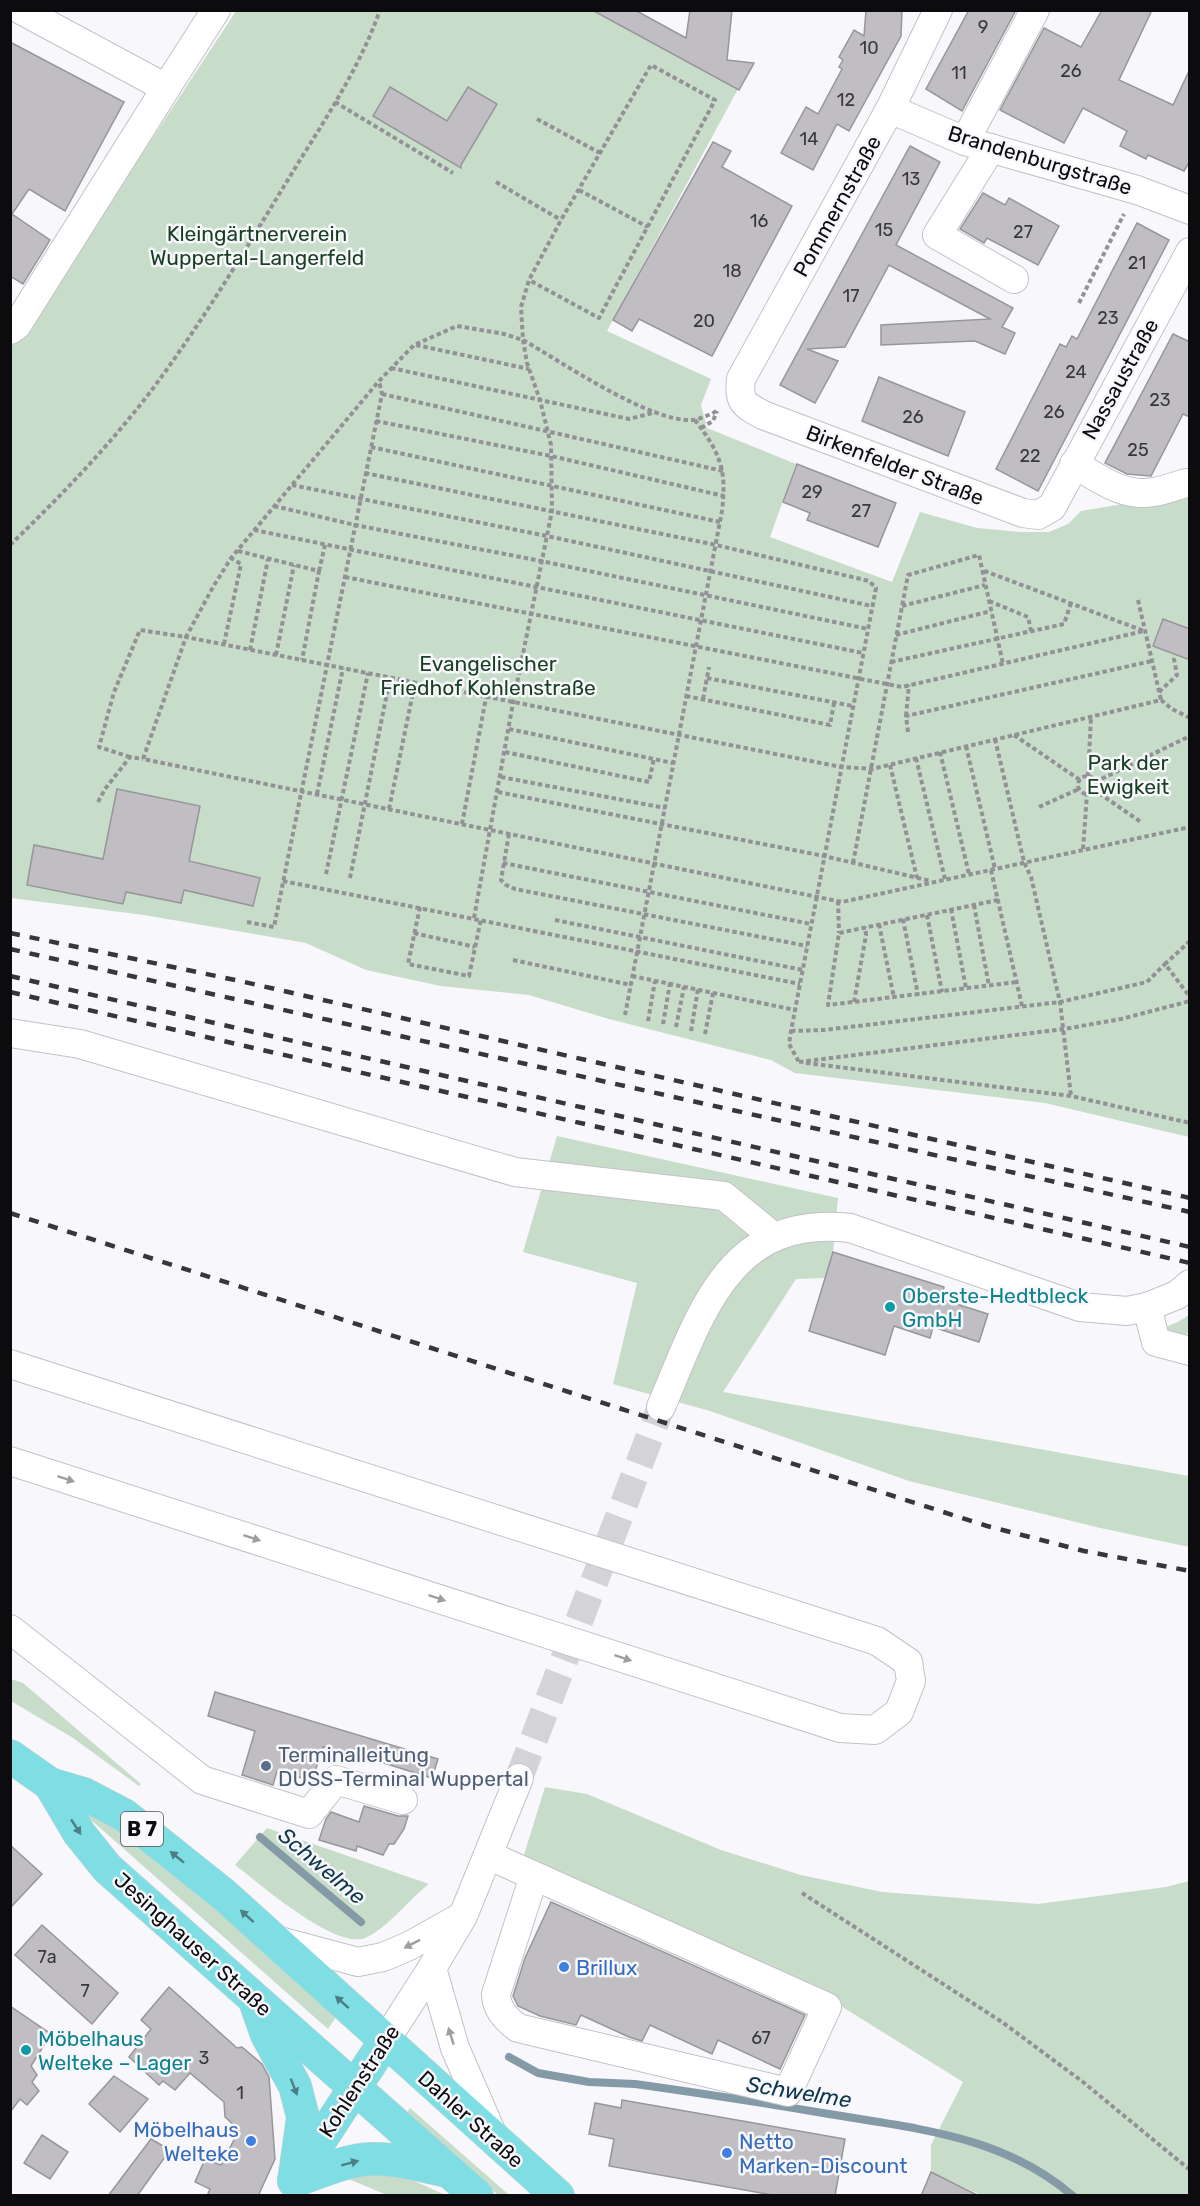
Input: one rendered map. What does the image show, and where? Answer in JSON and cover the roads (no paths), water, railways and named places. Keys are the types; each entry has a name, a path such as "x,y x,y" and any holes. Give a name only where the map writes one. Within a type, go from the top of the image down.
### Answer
{"main road":[{"name":"Jesinghauser Straße","path":"10,1756 50,1784 84,1794 124,1815 222,1894 385,2042"},
{"name":"Jesinghauser Straße","path":"50,1784 79,1833 107,1868 355,2087"},
{"path":"254,1998 267,2035 296,2086 303,2117 291,2188"},
{"name":"Kohlenstraße","path":"291,2188 385,2042"},
{"name":"Dahler Straße","path":"385,2042 558,2196"},
{"name":"B 7","path":"355,2087 477,2196"},
{"path":"291,2188 353,2162 372,2159 416,2164 451,2173"}],"street":[{"path":"21,10 166,88"},
{"path":"10,330 17,325 216,10"},
{"name":"Pommernstraße","path":"729,406 740,391 741,379 890,109 938,10"},
{"path":"1014,279 937,235 1035,10"},
{"name":"Brandenburgstraße","path":"890,109 978,144 1137,190 1190,210"},
{"name":"Nassaustraße","path":"1052,507 1190,252"},
{"name":"Birkenfelder Straße","path":"729,406 748,407 763,415 1023,513 1038,515 1052,507"},
{"path":"1074,464 1114,487 1132,492 1152,493 1186,483"},
{"path":"10,1033 80,1044 515,1172 724,1197 774,1237"},
{"path":"661,1407 695,1327 721,1282 741,1257 756,1246 794,1230 831,1226 850,1228 1080,1307 1127,1311 1147,1308 1164,1302 1190,1284"},
{"path":"1147,1308 1156,1342 1190,1350"},
{"path":"10,1364 877,1641 908,1662 911,1681 899,1712 875,1730 840,1728 10,1461"},
{"path":"10,1629 202,1780 309,1814 336,1780 403,1800"},
{"name":"Kohlenstraße","path":"385,2042 463,1916 519,1778"},
{"path":"488,1855 827,2007 788,2092 518,2028 507,2020 496,2000 496,1994 534,1876"},
{"path":"272,1939 358,1962 382,1957 410,1946 463,1916"},
{"path":"432,1968 455,2048 494,2140"}],"waterway":[{"name":"Schwelme","path":"260,1837 361,1922"},
{"name":"Schwelme","path":"509,2057 538,2073 589,2082 635,2084 926,2130 988,2147 1017,2160 1046,2176 1073,2196"}],"tunnel":[{"path":"519,1778 661,1407"}],"railway":[{"path":"10,933 240,981 1190,1198"},
{"path":"10,949 1190,1212"},
{"path":"10,976 1190,1247"},
{"path":"10,992 1190,1263"},
{"path":"10,1213 987,1526 1084,1551 1190,1571"}],"place":[{"name":"Oberste-Hedtbleck GmbH","path":"890,1307"},
{"name":"Terminalleitung DUSS-Terminal Wuppertal","path":"266,1766"},
{"name":"Brillux","path":"564,1967"},
{"name":"Möbelhaus Welteke – Lager","path":"26,2050"},
{"name":"Möbelhaus Welteke","path":"251,2141"},
{"name":"Netto Marken-Discount","path":"727,2153"}],"park label":[{"name":"Kleingärtnerverein Wuppertal-Langerfeld","path":"257,245"},
{"name":"Evangelischer Friedhof Kohlenstraße","path":"488,675"},
{"name":"Park der Ewigkeit","path":"1128,774"}]}
